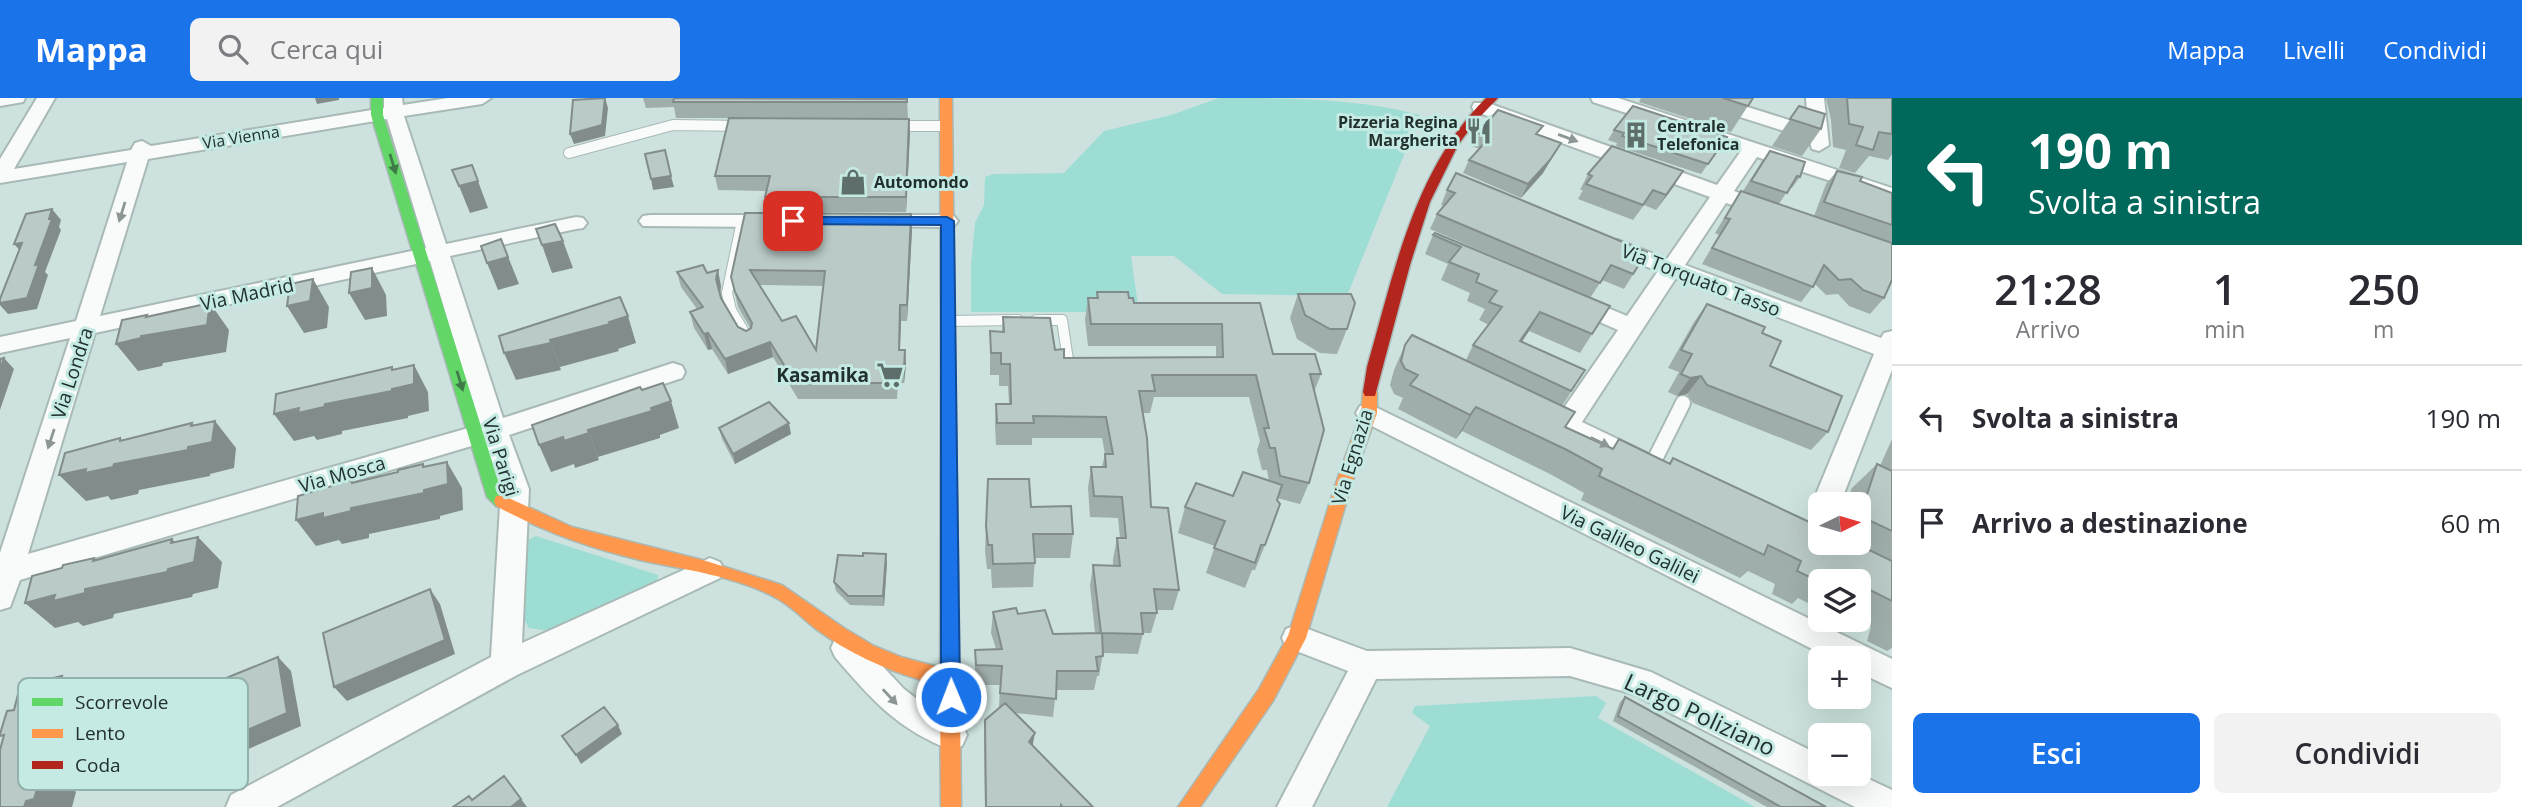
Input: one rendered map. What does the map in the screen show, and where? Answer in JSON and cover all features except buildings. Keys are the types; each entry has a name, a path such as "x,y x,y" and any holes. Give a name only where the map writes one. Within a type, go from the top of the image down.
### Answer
{"street":[{"path":"0,100 16,98"},
{"path":"1,170 35,98"},
{"path":"1,170 46,98"},
{"name":"Via Vienna","path":"1,170 141,150 444,98"},
{"name":"Via Vienna","path":"385,106 482,98"},
{"path":"946,98 951,807"},
{"path":"1600,98 1892,195"},
{"path":"1700,98 1820,136"},
{"path":"1815,98 1820,136 1818,157"},
{"path":"1487,103 1787,217"},
{"name":"Via Egnazia","path":"1188,807 1266,695 1297,638 1344,482 1369,413 1370,385 1411,234 1438,173 1473,114 1487,103"},
{"name":"Via Parigi","path":"385,106 485,432 515,489 516,513 506,665"},
{"path":"1566,425 1752,149"},
{"name":"Via Londra","path":"0,598 9,571 13,519 87,327 141,150"},
{"path":"1438,173 1462,183"},
{"path":"650,221 797,221"},
{"path":"851,221 947,221"},
{"name":"Via Madrid","path":"0,345 576,223"},
{"path":"1411,234 1436,244"},
{"name":"Via Torquato Tasso","path":"1596,239 1671,270 1890,345"},
{"path":"1546,291 1632,327"},
{"path":"1384,339 1408,351"},
{"path":"1831,492 1890,345"},
{"name":"Via Mosca","path":"9,571 485,432 673,372"},
{"path":"1517,402 1676,478"},
{"name":"Via Galileo Galilei","path":"1369,413 1892,674"},
{"path":"516,513 581,541 710,570 779,591 828,628 913,672 950,678"},
{"path":"243,807 506,665 710,570"},
{"path":"828,628 897,705 927,727 951,735"},
{"name":"Largo Poliziano","path":"1297,638 1367,665 1570,662 1640,682 1808,766"},
{"path":"1293,807 1367,665"},
{"name":"Largo Poliziano","path":"1848,786 1891,807"}],"lane":[{"path":"569,153 673,125 755,126"},
{"path":"878,126 947,126"},
{"path":"742,221 727,293 731,310 748,339"},
{"path":"948,321 1062,320 1068,360 1080,366 1092,366"},
{"path":"1651,467 1684,403"}],"green space":[{"path":"1219,98 1346,102 1420,115 1347,296 1222,294 1174,256 1131,256 1139,312 971,312 971,265 975,223 984,205 985,177 993,174 1064,173 1104,131 1171,115"},
{"path":"536,536 658,575 657,583 555,632 529,628 524,619 525,541"},
{"path":"1596,696 1606,703 1598,718 1755,807 1387,807 1430,726 1412,713 1415,706"}],"traffic: fast":[{"path":"377,98 377,115 495,497 502,501"}],"traffic: slow":[{"path":"946,98 948,366"},
{"path":"1188,807 1266,695 1297,638 1344,483 1369,413 1370,392"},
{"path":"502,501 568,533 706,568 776,590 837,634 868,651 900,665 950,678"},
{"path":"950,704 951,807"}],"traffic: jam":[{"path":"1370,392 1374,367 1424,202 1453,144 1471,119 1492,98"},
{"path":"948,366 950,704"}],"place":[{"name":"Pizzeria Regina Margherita","path":"1479,131"},
{"name":"Centrale Telefonica","path":"1636,135"},
{"name":"Automondo","path":"853,182"},
{"name":"Kasamika","path":"890,375"}],"route":[{"path":"793,221 947,221 951,697"}]}
